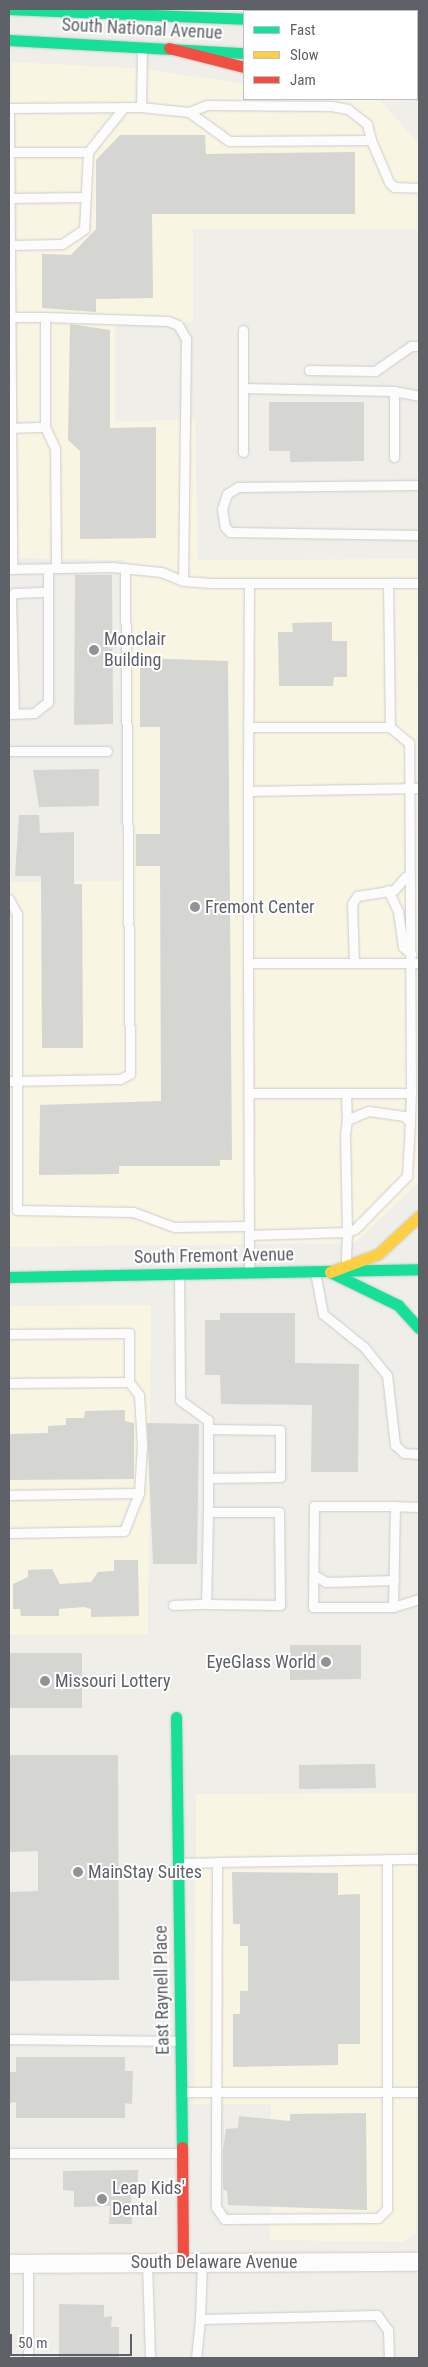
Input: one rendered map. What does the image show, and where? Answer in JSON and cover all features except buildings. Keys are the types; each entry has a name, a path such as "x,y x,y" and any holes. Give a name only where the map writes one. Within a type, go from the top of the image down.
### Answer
{"main road":[{"name":"South National Avenue","path":"9,9 243,19"},
{"name":"South National Avenue","path":"9,40 243,52"},
{"path":"169,48 243,67"},
{"path":"330,1272 378,1254 400,1239 419,1216"},
{"name":"South Fremont Avenue","path":"9,1276 419,1270"},
{"path":"330,1272 398,1305 419,1328"},
{"name":"East Raynell Place","path":"176,1717 183,2262"}],"street":[{"name":"South Delaware Avenue","path":"9,2264 419,2262"}],"lane":[{"path":"141,107 142,47"},
{"path":"419,188 394,187 389,182 371,140 367,124 348,109 331,106 207,105 188,112 141,107 10,108 10,569 125,568 161,572 183,581 419,583"},
{"path":"11,245 62,244 84,229 88,152 124,107"},
{"path":"188,112 229,141 371,140"},
{"path":"11,152 88,152"},
{"path":"11,198 86,197"},
{"path":"10,317 168,320 178,325 186,338 183,581"},
{"path":"45,317 45,427 55,448 52,568 48,592 48,702 34,713 11,714 11,597 14,593 48,592"},
{"path":"243,330 243,452"},
{"path":"309,370 375,370 411,346 419,346"},
{"path":"243,388 394,391 419,396"},
{"path":"394,391 394,458"},
{"path":"10,428 45,427"},
{"path":"419,485 238,487 227,494 222,509 225,527 230,532 419,534"},
{"path":"13,1081 120,1079 130,1074 125,568"},
{"path":"249,583 249,1273"},
{"path":"388,583 390,727"},
{"path":"9,899 17,914 13,1081 17,1210 133,1212 174,1227 249,1231 347,1232 404,1181 410,1161 414,960 414,788 408,743 390,727 248,727"},
{"path":"9,751 107,751"},
{"path":"248,791 414,788"},
{"path":"354,963 352,904 364,892 401,887 406,876"},
{"path":"388,890 398,911 402,947 414,960"},
{"path":"248,964 354,963 414,960"},
{"path":"249,1092 410,1093"},
{"path":"346,1093 346,1266"},
{"path":"347,1120 368,1111 394,1112 410,1122"},
{"path":"315,1272 323,1314 364,1346 387,1375 395,1445 404,1453 419,1454"},
{"path":"179,1274 180,1400 208,1420 206,1604"},
{"path":"9,1334 129,1332 129,1382"},
{"path":"9,1383 129,1382 137,1389 141,1406 139,1493 124,1531 9,1533"},
{"path":"208,1429 280,1430 280,1477 208,1478"},
{"path":"9,1495 139,1493"},
{"path":"419,1508 395,1506 314,1506 313,1607 393,1607 419,1599"},
{"path":"393,1607 395,1506"},
{"path":"173,1605 280,1605 279,1512 208,1512"},
{"path":"314,1575 326,1582 394,1580"},
{"path":"217,1862 216,2206 224,2219 378,2218 387,2209 387,1859"},
{"path":"178,1863 419,1859"},
{"path":"9,2039 180,2041"},
{"path":"181,2092 419,2092"},
{"path":"9,2153 182,2153"},
{"path":"147,2262 150,2358"},
{"path":"196,2358 200,2319 202,2262"},
{"path":"28,2264 28,2358"},
{"path":"200,2319 377,2315 388,2330 389,2358"}],"shaded area":[{"name":"Fremont Center","path":"11,62 132,68 243,83 243,100 380,100 418,143 417,229 193,229 193,322 115,325 115,421 195,420 198,560 417,559 419,1182 355,1243 9,1247 9,882 122,881 125,560 9,558"},
{"path":"151,1305 148,1634 9,1635 9,1306"},
{"path":"416,1793 416,2233 403,2242 270,2240 271,2104 194,2104 196,1794"}],"traffic: fast":[{"path":"9,9 243,19"},
{"path":"9,40 243,53"},
{"path":"9,1277 419,1269"},
{"path":"330,1272 398,1305 419,1328"},
{"path":"176,1717 182,2147"}],"traffic: slow":[{"path":"330,1272 378,1254 419,1216"}],"traffic: jam":[{"path":"169,48 243,67"},
{"path":"182,2147 183,2262"}],"place":[{"name":"Monclair Building","path":"94,650"},
{"name":"Fremont Center","path":"195,907"},
{"name":"EyeGlass World","path":"326,1662"},
{"name":"Missouri Lottery","path":"45,1681"},
{"name":"MainStay Suites","path":"78,1872"},
{"name":"Leap Kids' Dental","path":"102,2199"}]}
